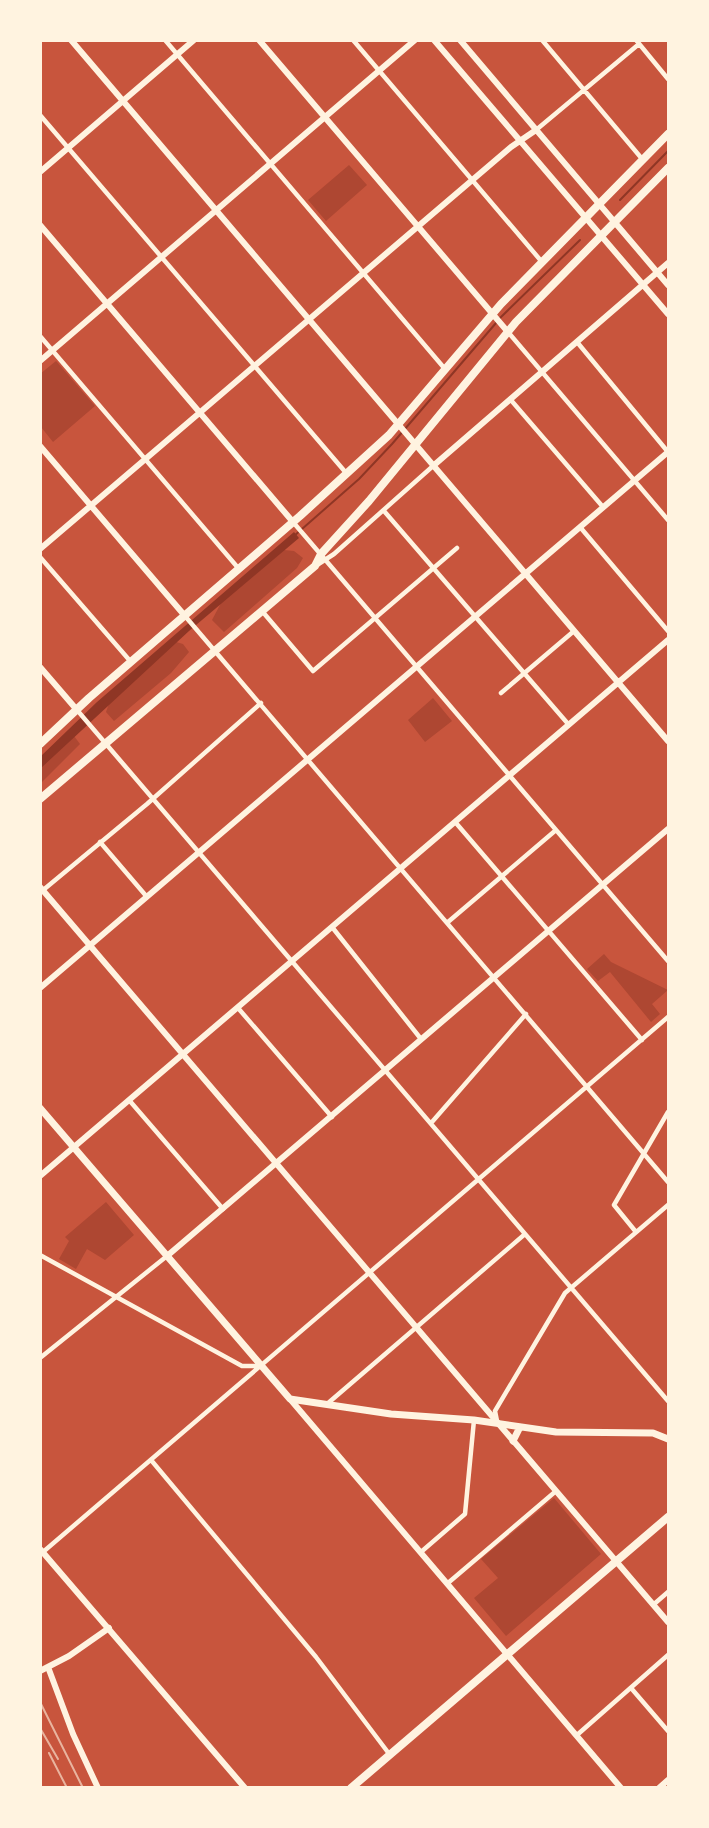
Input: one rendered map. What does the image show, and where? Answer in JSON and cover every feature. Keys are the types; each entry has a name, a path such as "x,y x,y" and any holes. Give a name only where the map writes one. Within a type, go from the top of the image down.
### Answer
{"main road":[{"path":"40,744 131,662 188,619 239,569 296,525 347,474 401,427 445,369 542,262 669,134"},
{"path":"40,799 315,566 416,445 506,330 669,168"},
{"path":"40,1108 290,1399 391,1414 474,1420 582,1434 653,1433 669,1439"},
{"path":"513,1441 520,1427"},
{"path":"351,1788 669,1517"}],"street":[{"path":"71,40 669,741"},
{"path":"165,40 445,369"},
{"path":"40,172 194,40"},
{"path":"259,40 669,520"},
{"path":"353,40 542,262"},
{"path":"40,361 415,40"},
{"path":"434,40 669,314"},
{"path":"460,40 669,285"},
{"path":"542,40 643,160"},
{"path":"40,549 418,227 584,90 637,42 669,79"},
{"path":"40,115 347,474"},
{"path":"40,225 669,961"},
{"path":"323,557 384,511 669,263"},
{"path":"40,336 239,569"},
{"path":"40,988 668,452 577,342"},
{"path":"510,399 603,507"},
{"path":"40,446 669,1182"},
{"path":"384,511 569,725"},
{"path":"580,527 669,631"},
{"path":"261,611 313,670 457,548"},
{"path":"40,557 131,662"},
{"path":"501,693 574,631"},
{"path":"40,1176 669,640"},
{"path":"40,667 668,1399"},
{"path":"261,703 152,799 41,890 669,1622"},
{"path":"456,823 642,1040"},
{"path":"40,1358 167,1257 669,829"},
{"path":"448,922 556,830"},
{"path":"100,842 147,898"},
{"path":"332,927 422,1040"},
{"path":"238,1008 332,1117"},
{"path":"432,1122 526,1014"},
{"path":"245,1788 42,1550 151,1460 669,1017"},
{"path":"129,1100 223,1209"},
{"path":"636,1232 614,1205 669,1112"},
{"path":"498,1423 495,1411 565,1293 669,1205"},
{"path":"327,1404 525,1234"},
{"path":"40,1255 242,1366 260,1366"},
{"path":"290,1399 621,1788"},
{"path":"421,1552 465,1514 474,1420"},
{"path":"151,1460 316,1657 390,1755"},
{"path":"448,1583 556,1491"},
{"path":"653,1605 669,1592"},
{"path":"40,1671 69,1656 109,1628"},
{"path":"577,1736 669,1655"},
{"path":"48,1667 73,1734 98,1788"},
{"path":"631,1688 669,1731"},
{"path":"659,1788 669,1780"}],"shaded area":[{"path":"349,165 367,185 326,221 308,200"},
{"path":"56,361 95,406 53,442 41,427 40,374"},
{"path":"294,532 299,538 189,631 41,768 41,756 97,702"},
{"path":"284,550 294,551 303,558 297,568 224,632 212,620 221,603"},
{"path":"176,642 183,644 189,652 171,673 114,721 106,712 113,692"},
{"path":"433,698 452,721 425,742 408,720"},
{"path":"74,736 80,744 41,783 41,759"},
{"path":"604,954 611,962 668,990 652,1004 660,1014 651,1022 610,972 598,981 587,969"},
{"path":"106,1202 134,1235 105,1260 87,1249 76,1269 59,1259 69,1241 65,1237"},
{"path":"554,1498 601,1554 506,1636 474,1598 498,1578 481,1559"}],"waterway":[{"path":"620,200 668,151"},
{"path":"500,318 580,240"},
{"path":"294,536 359,479 496,323"}],"railway":[{"path":"40,1702 83,1788"},
{"path":"40,1728 58,1759"},
{"path":"49,1753 67,1788"}]}
